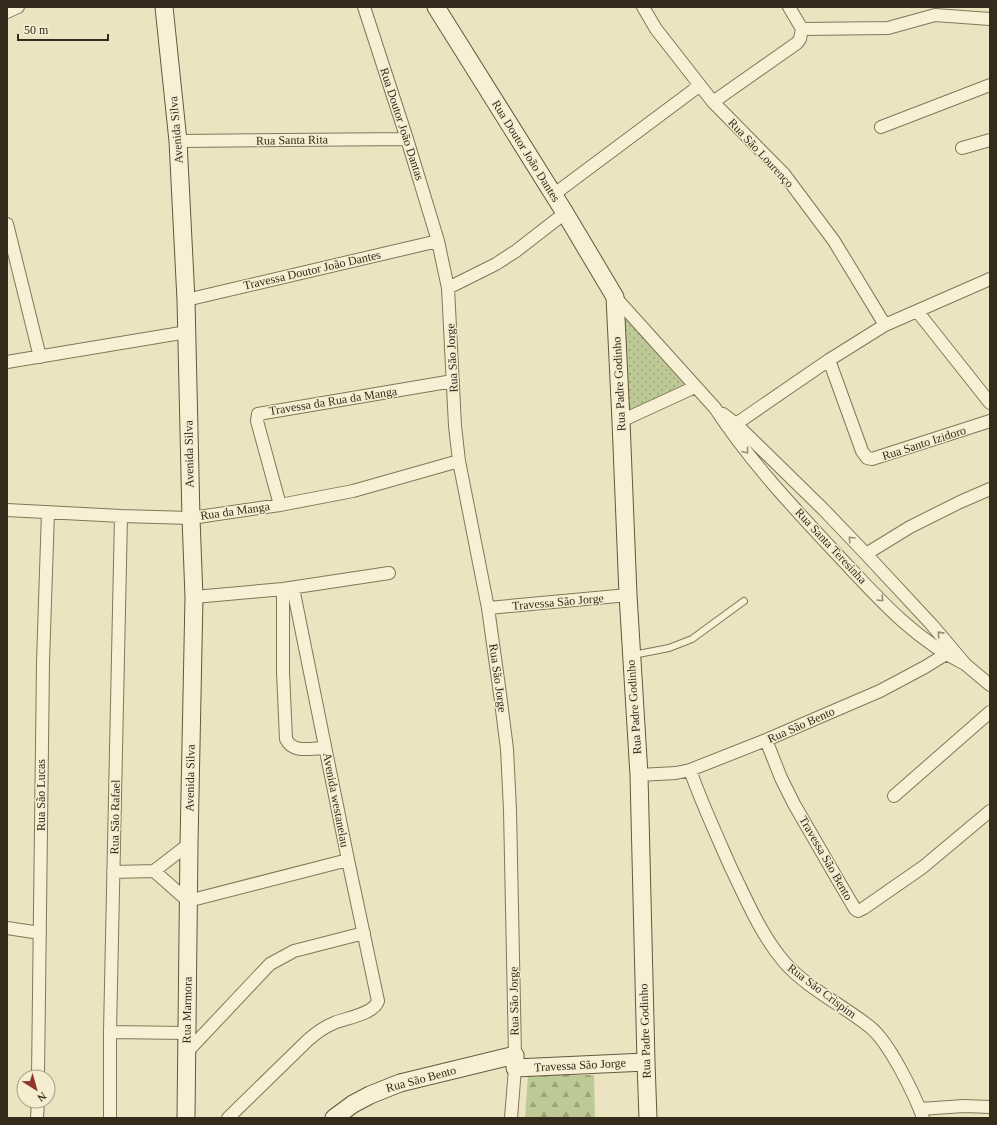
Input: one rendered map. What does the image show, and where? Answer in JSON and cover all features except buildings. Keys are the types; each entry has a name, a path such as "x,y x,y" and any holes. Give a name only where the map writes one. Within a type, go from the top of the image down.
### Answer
{"street":[{"path":"7,12 18,7"},
{"name":"Avenida Silva","path":"164,7 178,141 187,332 190,518 194,597 188,901"},
{"name":"Rua Doutor João Dantas","path":"364,7 407,139 438,242"},
{"name":"Rua Doutor João Dantes","path":"436,7 554,195 615,297"},
{"name":"Rua São Lourenço","path":"643,7 656,29 699,86 784,174 834,241 885,326"},
{"path":"713,102 800,39 802,29 789,7"},
{"path":"802,29 888,28 934,15 990,18"},
{"path":"554,195 699,86"},
{"path":"881,127 990,86"},
{"name":"Rua Santa Rita","path":"178,141 407,139"},
{"path":"962,148 990,140"},
{"path":"448,288 496,264 516,251 565,213"},
{"path":"7,224 40,357"},
{"name":"Rua São Jorge","path":"438,242 448,288 455,426 459,461 488,608 507,749 510,810 515,1061 511,1118"},
{"name":"Travessa Doutor João Dantes","path":"186,300 438,242"},
{"path":"732,426 829,360 885,326 990,279"},
{"name":"Rua Santa Teresinha","path":"615,297 695,387 732,426 824,510 866,554 950,652 990,685"},
{"name":"Rua Padre Godinho","path":"615,297 622,421 628,595 638,775 648,1118"},
{"path":"917,312 990,404"},
{"path":"7,362 187,332"},
{"name":"Rua Santo Izidoro","path":"829,360 862,451 872,460 990,421"},
{"name":"Travessa da Rua da Manga","path":"280,505 257,421 258,414 453,381"},
{"path":"622,421 695,387"},
{"name":"Rua Santa Teresinha","path":"732,426 788,500 905,625 921,638 950,652"},
{"name":"Rua da Manga","path":"7,510 190,518 280,505 353,491 459,461"},
{"path":"866,554 910,527 946,508 990,489"},
{"name":"Rua São Lucas","path":"38,1069 43,662 48,512"},
{"name":"Rua São Rafael","path":"110,1118 110,1032 120,516"},
{"path":"194,597 288,588 389,573"},
{"path":"288,588 284,672 286,739 288,744 298,749 325,748"},
{"name":"Avenida westanelau","path":"228,1118 320,1030 333,1023 371,1010 377,1005 378,1001 325,748 288,588"},
{"name":"Travessa São Jorge","path":"488,608 628,595"},
{"name":"Rua São Bento","path":"638,775 676,773 690,770 766,740 880,690 925,668 950,652"},
{"path":"894,796 990,712"},
{"name":"Travessa São Bento","path":"766,740 781,778 794,804 834,875 858,911 923,867 990,811"},
{"name":"Rua São Crispim","path":"690,770 703,806 755,920 772,946 786,964 803,979 871,1027 881,1038 899,1067 921,1113"},
{"path":"113,872 154,871 189,844"},
{"path":"154,871 188,901 348,860"},
{"name":"Rua Marmora","path":"186,1118 188,901"},
{"path":"7,928 40,932"},
{"path":"187,1052 270,964 280,957 294,951 364,934"},
{"path":"110,1032 187,1033"},
{"name":"Travessa São Jorge","path":"515,1061 646,1062"},
{"name":"Rua São Bento","path":"334,1118 370,1094 400,1083 515,1061"},
{"path":"921,1113 964,1106 990,1107"}],"lane":[{"path":"631,655 669,648 692,639 744,601"}],"green space":[{"path":"620,309 689,384 624,415"},
{"path":"528,1075 594,1075 595,1118 525,1118"}]}
